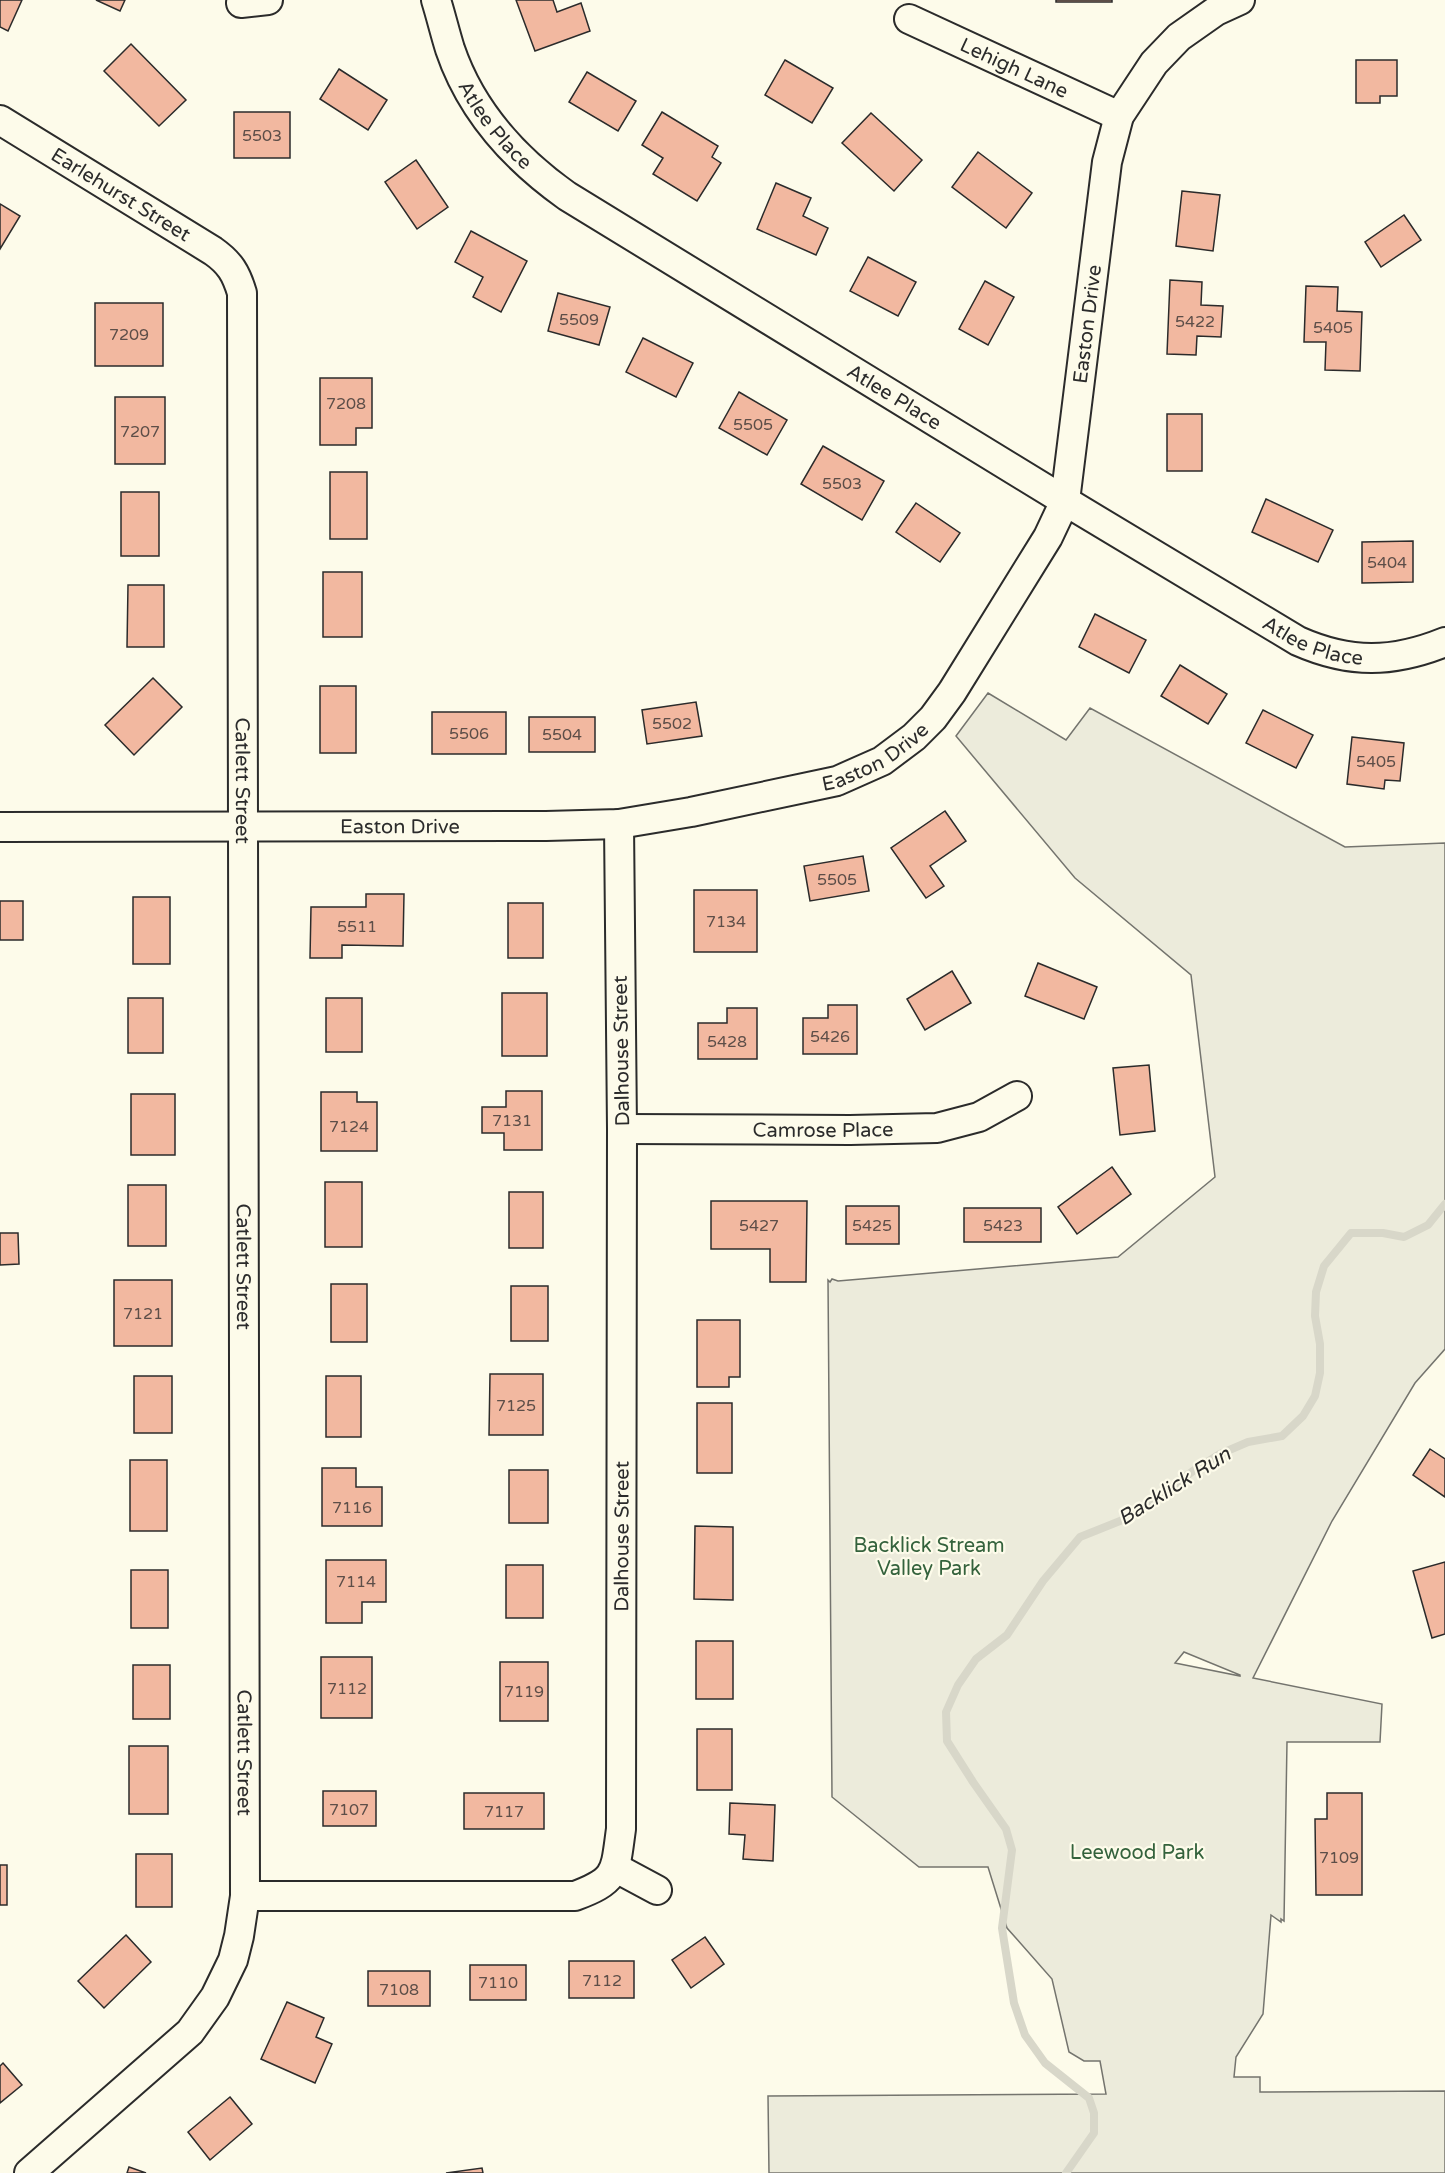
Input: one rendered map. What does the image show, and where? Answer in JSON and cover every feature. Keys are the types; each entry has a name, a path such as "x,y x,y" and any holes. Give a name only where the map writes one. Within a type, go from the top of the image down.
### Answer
{"street":[{"name":"Atlee Place","path":"436,0 450,51 470,92 496,132 541,177 567,196 1298,641 1313,648 1349,658 1372,659 1422,652 1445,642"},
{"name":"Easton Drive","path":"0,827 619,824 815,787 858,773 882,761 914,737 933,718 952,692 1047,537 1065,501 1107,162 1119,116 1154,63 1179,37 1216,11 1240,0"},
{"name":"Lehigh Lane","path":"909,19 1119,116"},
{"name":"Earlehurst Street","path":"0,120 213,251 228,262 237,275"},
{"name":"Catlett Street","path":"29,2173 190,2032 215,1997 233,1960 240,1936 245,1896 242,293 237,275"},
{"name":"Dalhouse Street","path":"616,1868 621,1829 622,1129 619,824"},
{"name":"Camrose Place","path":"622,1129 937,1128 979,1117 1017,1096"},
{"path":"245,1896 574,1896 596,1888 608,1880 616,1868 657,1890"}],"green space":[{"path":"988,693 1066,740 1090,708 1345,847 1445,843 1445,1349 1415,1383 1332,1521 1253,1678 1382,1704 1380,1742 1287,1742 1284,1921 1281,1919 1281,1922 1271,1915 1263,2014 1236,2057 1234,2077 1260,2077 1260,2092 1445,2091 1445,2173 769,2173 768,2096 1106,2094 1100,2061 1084,2061 1069,2052 1052,1979 1007,1928 988,1867 919,1867 832,1797 828,1280 830,1282 832,1279 838,1281 1118,1257 1215,1177 1191,975 1075,878 956,736","holes":["1184,1652 1240,1676 1175,1663"]}],"building":[{"path":"0,0 22,0 8,31 0,27"},
{"path":"96,0 125,0 120,11"},
{"path":"516,0 553,0 557,12 581,3 590,31 535,51"},
{"path":"1056,0 1112,0 1112,2 1056,2"},
{"path":"131,44 186,100 159,126 104,71"},
{"path":"785,60 833,88 812,123 765,95"},
{"path":"1356,60 1397,60 1397,96 1380,96 1380,103 1356,103"},
{"path":"339,69 387,100 368,130 320,99"},
{"path":"587,72 636,101 618,131 569,102"},
{"path":"234,112 290,112 290,158 234,158"},
{"path":"662,112 718,146 712,157 721,163 697,201 653,174 663,158 642,145"},
{"path":"871,113 922,160 894,191 842,143"},
{"path":"978,152 1032,193 1006,228 952,187"},
{"path":"416,160 448,207 417,229 385,182"},
{"path":"776,183 811,198 803,216 828,228 816,255 757,229"},
{"path":"1182,191 1220,195 1213,251 1176,246"},
{"path":"0,204 20,216 0,249"},
{"path":"1404,215 1421,240 1381,267 1365,242"},
{"path":"471,231 527,261 501,312 473,297 483,277 455,262"},
{"path":"868,257 916,282 898,316 850,291"},
{"path":"1170,280 1202,282 1201,305 1223,306 1221,337 1197,336 1196,355 1167,354"},
{"path":"985,281 1014,297 988,345 959,329"},
{"path":"1306,286 1338,287 1337,311 1362,312 1360,371 1325,370 1326,342 1304,342"},
{"path":"558,293 610,307 599,345 548,331"},
{"path":"95,303 163,303 163,366 95,366"},
{"path":"643,338 693,363 676,397 626,372"},
{"path":"320,378 372,378 372,428 356,428 356,445 320,445"},
{"path":"739,392 787,420 767,455 719,428"},
{"path":"115,397 165,397 165,464 115,464"},
{"path":"1167,414 1202,414 1202,471 1167,471"},
{"path":"823,446 884,481 862,520 801,484"},
{"path":"330,472 367,472 367,539 330,539"},
{"path":"121,492 159,492 159,556 121,556"},
{"path":"1266,499 1333,530 1318,562 1252,532"},
{"path":"916,503 960,533 940,562 896,532"},
{"path":"1413,541 1413,582 1362,583 1362,542"},
{"path":"323,572 362,572 362,637 323,637"},
{"path":"128,585 164,585 164,647 127,647"},
{"path":"1095,614 1146,640 1129,673 1079,647"},
{"path":"1180,665 1227,694 1208,724 1161,696"},
{"path":"153,678 182,707 134,755 105,725"},
{"path":"320,686 356,686 356,753 320,753"},
{"path":"696,702 702,736 647,744 642,710"},
{"path":"1263,710 1313,735 1296,768 1246,743"},
{"path":"432,712 506,712 506,754 432,754"},
{"path":"529,717 595,717 595,752 529,752"},
{"path":"1352,737 1404,743 1400,781 1385,780 1384,789 1347,784"},
{"path":"945,811 966,841 930,866 944,886 926,898 891,848"},
{"path":"863,856 869,891 810,901 804,866"},
{"path":"694,890 757,890 757,952 694,952"},
{"path":"366,894 404,894 403,946 342,945 342,958 310,958 311,907 366,907"},
{"path":"133,897 170,897 170,964 133,964"},
{"path":"0,901 23,901 23,940 0,940"},
{"path":"508,903 543,903 543,958 508,958"},
{"path":"1038,963 1097,987 1084,1019 1025,996"},
{"path":"952,971 971,1003 925,1030 907,999"},
{"path":"502,993 547,993 547,1056 502,1056"},
{"path":"128,998 163,998 163,1053 128,1053"},
{"path":"326,998 362,998 362,1052 326,1052"},
{"path":"828,1005 857,1005 857,1054 803,1054 803,1018 828,1018"},
{"path":"727,1008 757,1008 757,1059 698,1059 698,1023 727,1023"},
{"path":"1149,1065 1155,1131 1120,1135 1113,1068"},
{"path":"506,1091 542,1091 542,1150 504,1150 504,1133 482,1133 482,1107 506,1107"},
{"path":"321,1092 357,1092 357,1102 377,1102 377,1151 321,1151"},
{"path":"131,1094 175,1094 175,1155 131,1155"},
{"path":"1112,1167 1131,1194 1077,1234 1058,1207"},
{"path":"325,1182 362,1182 362,1247 325,1247"},
{"path":"128,1185 166,1185 166,1246 128,1246"},
{"path":"509,1192 543,1192 543,1248 509,1248"},
{"path":"711,1201 807,1201 806,1282 770,1282 770,1249 711,1249"},
{"path":"846,1206 899,1206 899,1244 846,1244"},
{"path":"964,1208 1041,1208 1041,1242 964,1242"},
{"path":"0,1233 18,1233 19,1264 0,1265"},
{"path":"114,1280 172,1280 172,1346 114,1346"},
{"path":"331,1284 367,1284 367,1342 331,1342"},
{"path":"511,1286 548,1286 548,1341 511,1341"},
{"path":"697,1320 740,1320 740,1377 729,1377 729,1387 697,1387"},
{"path":"490,1374 543,1374 543,1435 489,1435"},
{"path":"134,1376 172,1376 172,1433 134,1433"},
{"path":"326,1376 361,1376 361,1437 326,1437"},
{"path":"697,1403 732,1403 732,1473 697,1473"},
{"path":"1430,1449 1445,1459 1445,1497 1413,1475"},
{"path":"130,1460 167,1460 167,1531 130,1531"},
{"path":"322,1468 356,1468 356,1487 382,1487 382,1526 322,1526"},
{"path":"509,1470 548,1470 548,1523 509,1523"},
{"path":"695,1526 733,1527 733,1600 694,1599"},
{"path":"326,1560 386,1560 386,1602 362,1602 362,1623 326,1623"},
{"path":"1445,1562 1445,1634 1432,1638 1413,1571"},
{"path":"506,1565 543,1565 543,1618 506,1618"},
{"path":"131,1570 168,1570 168,1628 131,1628"},
{"path":"696,1641 733,1641 733,1699 696,1699"},
{"path":"321,1657 372,1657 372,1718 321,1718"},
{"path":"500,1662 548,1662 548,1721 500,1721"},
{"path":"133,1665 170,1665 170,1719 133,1719"},
{"path":"697,1729 732,1729 732,1790 697,1790"},
{"path":"129,1746 168,1746 168,1814 129,1814"},
{"path":"323,1791 376,1791 376,1826 323,1826"},
{"path":"464,1793 544,1793 544,1829 464,1829"},
{"path":"1327,1793 1362,1793 1362,1895 1316,1895 1315,1819 1327,1819"},
{"path":"730,1803 775,1805 773,1861 743,1859 745,1835 729,1834"},
{"path":"136,1854 172,1854 172,1907 136,1907"},
{"path":"0,1865 7,1865 7,1905 0,1905"},
{"path":"126,1935 151,1962 104,2008 78,1981"},
{"path":"705,1937 724,1964 691,1988 672,1960"},
{"path":"569,1961 634,1961 634,1998 569,1998"},
{"path":"470,1965 526,1965 526,2000 470,2000"},
{"path":"368,1971 430,1971 430,2006 368,2006"},
{"path":"287,2002 324,2018 316,2037 332,2044 315,2083 261,2059"},
{"path":"3,2063 22,2085 0,2103 0,2066"},
{"path":"230,2097 252,2124 210,2160 188,2132"},
{"path":"129,2167 146,2173 127,2173"},
{"path":"482,2168 483,2173 446,2173"}],"waterway":[{"name":"Backlick Run","path":"1066,2173 1094,2133 1094,2113 1089,2098 1045,2063 1025,2035 1014,2003 1002,1928 1012,1850 1006,1829 947,1741 946,1712 958,1685 976,1659 1007,1635 1043,1581 1080,1537 1135,1515 1193,1471 1220,1454 1248,1442 1282,1436 1303,1416 1315,1396 1320,1373 1320,1344 1315,1316 1316,1292 1324,1266 1351,1233 1383,1233 1404,1237 1428,1225 1445,1204"}],"park label":[{"name":"Backlick Stream Valley Park","path":"929,1556"},
{"name":"Leewood Park","path":"1137,1852"}]}
